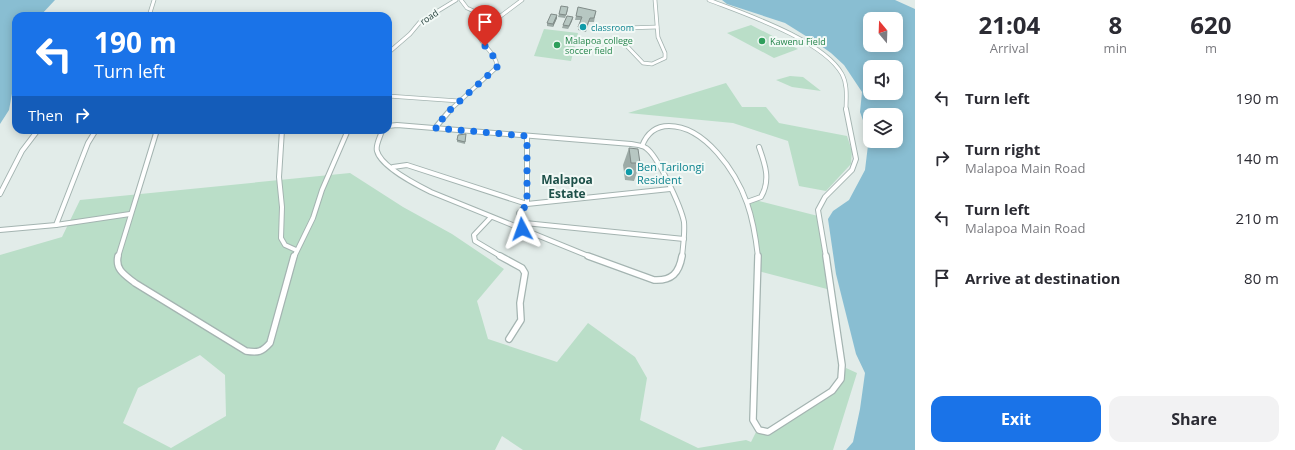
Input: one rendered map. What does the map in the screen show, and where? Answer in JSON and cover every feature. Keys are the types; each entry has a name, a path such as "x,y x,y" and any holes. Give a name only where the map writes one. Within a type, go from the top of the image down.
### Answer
{"street":[{"path":"150,12 154,0"},
{"name":"road","path":"392,50 410,34 420,22 456,0"},
{"path":"461,0 467,8 494,20"},
{"path":"435,128 459,101 497,67 497,61 477,35 494,20 522,0"},
{"path":"623,42 640,62 648,64 664,61 666,55 658,37 655,0"},
{"path":"642,146 646,135 652,129 658,127 677,126 694,132 703,138 708,144 737,183 747,202 755,233 758,256 752,416 756,426 763,431 768,432 832,391 841,379 842,365 833,298 818,210 822,200 853,168 856,158 846,119 843,77 830,60 813,48 753,17 709,0"},
{"path":"626,28 657,27"},
{"path":"392,96 459,101"},
{"path":"381,134 377,150 380,156 392,167 431,192 584,254 659,280 672,277 680,268 684,239 683,218 670,189 650,153 642,146 392,126"},
{"path":"0,194 23,150 34,134"},
{"path":"56,225 88,143 94,134"},
{"path":"156,134 130,214 117,261 119,270 135,282 246,350 258,353 264,351 270,343 296,250 312,218 322,190 346,134"},
{"path":"282,134 280,177 282,207 281,238 285,245 296,250"},
{"path":"525,223 520,213 527,204 527,136"},
{"path":"747,202 761,197 767,184 766,168 759,147"},
{"path":"392,167 407,165 527,204 670,189"},
{"path":"0,230 56,225 130,214"},
{"path":"491,217 474,235 475,241 522,268 524,272 520,303 521,320 509,339"},
{"path":"525,223 684,239"},
{"path":"522,229 525,223"}],"green space":[{"name":"Kawenu Field","path":"751,25 798,49 774,58 727,33"},
{"name":"Malapoa college soccer field","path":"544,29 578,33 571,61 534,56"},
{"path":"790,76 803,77 821,91 792,87 776,80"},
{"path":"726,83 742,107 766,107 779,123 847,136 852,151 851,164 826,191 799,186 788,141 733,123 628,113"},
{"path":"350,173 403,207 452,234 504,269 477,301 488,339 557,362 588,323 635,357 647,378 640,420 698,448 746,440 751,442 756,432 770,435 833,389 842,379 846,368 857,373 833,450 523,450 502,436 495,450 0,450 0,255 62,237 80,200","holes":["200,355 225,375 226,416 171,448 123,423 138,388"]},
{"path":"755,200 818,216 827,289 758,271 757,241 748,203"}],"water":[{"path":"0,0 55,0 44,12 12,12 12,94 9,110 0,124"},
{"path":"722,0 895,0 915,9 915,450 846,450 853,442 860,409 865,373 856,354 836,274 828,219 833,211 849,200 865,170 868,148 903,148 903,108 863,108 863,120 860,112 862,92 844,65 817,43 785,23 727,4"}],"building":[{"path":"561,6 568,7 566,15 559,14"},
{"path":"578,7 596,11 594,18 590,18 586,28 578,27 582,17 576,16"},
{"path":"551,14 557,15 553,24 547,23"},
{"path":"567,16 573,17 569,26 563,25"},
{"path":"466,134 465,142 457,140 458,135"},
{"path":"629,148 638,149 640,163 631,163"}],"place":[{"name":"classroom","path":"583,27"},
{"name":"Kawenu Field","path":"762,41"},
{"name":"Malapoa college soccer field","path":"557,45"},
{"name":"Ben Tarilongi Resident","path":"629,172"}],"district":[{"name":"Malapoa Estate","path":"567,186"}],"route":[{"path":"485,46 497,61 497,67 469,94 459,101 435,128 527,136 527,204 520,213 521,218 525,223 522,229"}]}
